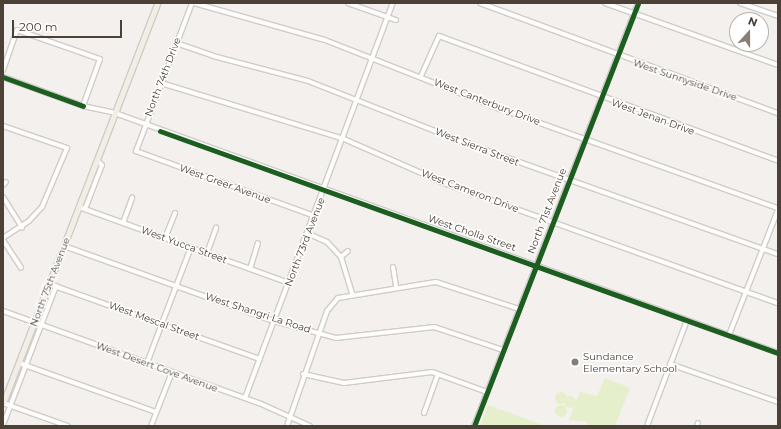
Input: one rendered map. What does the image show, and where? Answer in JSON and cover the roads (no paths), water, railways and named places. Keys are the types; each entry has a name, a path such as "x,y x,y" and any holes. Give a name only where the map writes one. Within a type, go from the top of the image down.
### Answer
{"main road":[{"name":"North 75th Avenue","path":"3,403 157,3"}],"street":[{"name":"North 74th Drive","path":"136,151 176,42 193,3"},
{"name":"West Canterbury Drive","path":"193,3 311,36 421,76 585,139 778,209"},
{"path":"348,3 396,20"},
{"name":"North 73rd Avenue","path":"245,398 316,216 393,3"},
{"name":"West Sunnyside Drive","path":"480,3 617,56 778,113"},
{"path":"605,3 778,65"},
{"name":"North 71st Avenue","path":"474,426 502,350 638,3"},
{"path":"740,3 778,16"},
{"path":"3,70 17,30 100,59 83,106"},
{"name":"West Jenan Drive","path":"421,76 439,36 601,98 778,161"},
{"name":"West Sierra Street","path":"176,42 359,99 463,142 778,254"},
{"name":"West Cholla Street","path":"3,76 83,106 115,113 325,191 536,265 778,353"},
{"name":"West Cameron Drive","path":"161,83 344,140 444,183 778,303"},
{"path":"3,126 66,148 46,200 22,227 3,239 21,268"},
{"name":"West Greer Avenue","path":"136,151 316,216"},
{"name":"North 75th Avenue","path":"85,210 102,165 97,160"},
{"path":"3,197 22,227"},
{"path":"123,224 132,198"},
{"name":"West Yucca Street","path":"79,207 289,283"},
{"path":"729,335 778,209"},
{"path":"166,238 175,213"},
{"path":"207,253 216,228"},
{"path":"309,234 327,242 341,256 352,294"},
{"path":"250,268 258,243"},
{"name":"West Shangri La Road","path":"64,246 274,321 319,333 348,339 434,327 502,350"},
{"path":"147,363 190,247"},
{"path":"341,256 348,251"},
{"path":"393,267 396,286"},
{"path":"287,426 303,374 332,303 352,294 396,286 436,282 519,309"},
{"name":"West Mescal Street","path":"49,284 260,359"},
{"name":"North 75th Avenue","path":"3,425 56,286"},
{"name":"West Desert Cove Avenue","path":"3,311 245,398 291,416 310,426"},
{"path":"646,426 687,320"},
{"path":"18,363 156,412"},
{"path":"670,364 778,402"},
{"path":"151,426 172,372"},
{"path":"303,374 344,383 422,372 438,374 487,392"},
{"path":"424,413 438,374"},
{"path":"3,403 68,426"}],"place":[{"name":"Sundance Elementary School","path":"575,362"}]}
